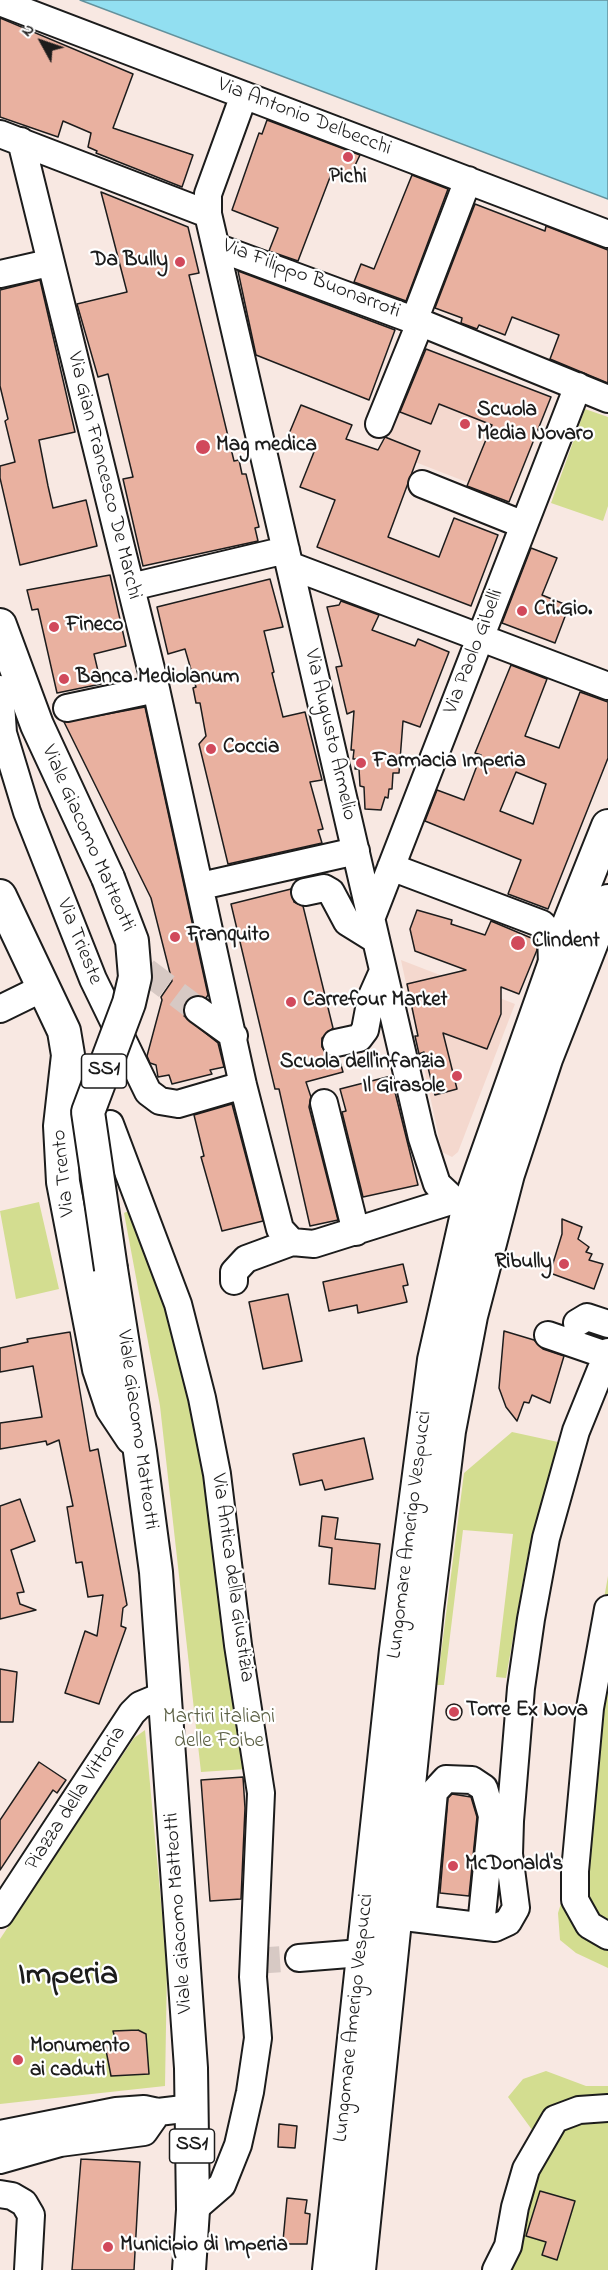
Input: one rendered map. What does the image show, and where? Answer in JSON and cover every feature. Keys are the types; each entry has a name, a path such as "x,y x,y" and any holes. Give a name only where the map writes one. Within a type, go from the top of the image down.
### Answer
{"main road":[{"name":"Viale Giacomo Matteotti","path":"1,640 37,725 108,878 132,941 135,976 129,1003 88,1112 156,1572 191,2068 193,2210 189,2270"},
{"name":"Lungomare Amerigo Vespucci","path":"329,2270 361,1953 396,1650 432,1371 450,1283 461,1203 551,976 597,892 608,826"},
{"path":"597,892 581,915 587,932 601,939"},
{"name":"Via Trento","path":"0,896 45,987 76,1065 61,1102 60,1147 63,1182 99,1369 112,1408 140,1452"},
{"name":"Lungomare Amerigo Vespucci","path":"359,2270 409,1917 427,1610 449,1431 486,1252 507,1174 546,1059 601,939"},
{"path":"461,1203 479,1204 492,1197 507,1174"},
{"path":"461,1203 481,1216 485,1223 486,1252"},
{"path":"87,1309 96,1317 120,1320"}],"street":[{"name":"Via Antonio Delbecchi","path":"0,2 608,234"},
{"path":"208,214 208,194 244,95"},
{"name":"Via Filippo Buonarroti","path":"10,138 208,214 216,247 417,322 608,399"},
{"name":"Via Gian Francesco De Marchi","path":"10,138 49,262 131,587 201,886 243,1085 280,1228 292,1242"},
{"path":"379,424 468,180"},
{"name":"Via Augusto Armelio","path":"216,247 422,1138 437,1184 461,1203"},
{"path":"0,273 49,262"},
{"name":"Via Paolo Gibelli","path":"374,930 391,867 578,386"},
{"path":"422,484 524,525"},
{"path":"131,587 288,556 294,567 608,686"},
{"name":"Via Trieste","path":"0,689 3,733 27,812 93,979 148,1092 160,1101 178,1104 243,1085"},
{"path":"67,708 156,689"},
{"path":"201,886 356,851"},
{"path":"391,867 542,924 551,934 551,976"},
{"path":"304,892 324,888 330,892 347,922 374,930"},
{"path":"93,979 146,971"},
{"path":"336,1043 358,1038 364,1030 371,998 383,971"},
{"path":"0,1009 45,987"},
{"path":"198,1010 234,1036"},
{"path":"330,1101 362,1230"},
{"name":"Via Antica della Giustizia","path":"110,1124 178,1304 202,1398 217,1474 238,1645 266,1792 254,1961 258,2038 238,2145 222,2185 193,2210"},
{"path":"234,1281 234,1272 246,1259 292,1242 314,1244 461,1203"},
{"path":"577,1323 587,1317 608,1324"},
{"path":"481,1926 492,1816 484,1788 472,1780 446,1779 434,1792 409,1917 481,1926 502,1926 513,1916 516,1908 509,1854 510,1821 521,1688 531,1619 546,1538 576,1431 607,1354 548,1335"},
{"path":"608,1609 590,1708 575,1871 575,1900 589,1925 608,1936"},
{"name":"Piazza della Vittoria","path":"0,1914 132,1713 140,1705 164,1695"},
{"path":"298,1958 361,1953"},
{"path":"0,2134 116,2111 144,2109 158,2112 192,2108"},
{"path":"496,2270 508,2246 515,2207 526,2169 555,2119 579,2110 608,2108"},
{"path":"0,2160 60,2143 144,2132 158,2112"},
{"path":"0,2194 12,2196 24,2203 32,2215 28,2270"}],"shaded area":[{"name":"Scuola Media Novaro","path":"422,351 546,399 508,498 384,450"},
{"name":"Scuola dell'infanzia Il Girasole","path":"401,960 515,1004 458,1152 452,1157 442,1152"}],"green space":[{"path":"585,409 608,417 608,506 603,521 551,503"},
{"path":"39,1202 59,1289 16,1299 0,1211"},
{"name":"Martiri italiani delle Foibe","path":"134,1208 194,1395 246,1769 201,1772 160,1406 124,1213"},
{"path":"512,1432 558,1442 536,1537 532,1536 506,1678 496,1677 513,1534 463,1530 444,1685 437,1685 464,1473"},
{"path":"608,1576 608,1968 576,1953 560,1940 558,1913 571,1871 586,1701"},
{"path":"145,1730 167,1967 165,2086 0,2104 0,1939 134,1738"},
{"path":"546,2071 586,2086 608,2086 608,2270 507,2270 520,2222 546,2149 508,2097 523,2079"}],"water":[{"path":"80,0 608,0 608,199"}],"building":[{"path":"0,18 133,74 113,128 193,155 182,187 96,153 97,151 88,147 91,133 63,121 58,137 0,117"},
{"path":"267,120 360,155 349,178 332,172 298,261 269,251 278,228 232,210 259,133 262,134"},
{"path":"412,175 448,189 406,301 354,282 361,264 374,269"},
{"path":"101,192 188,227 199,273 189,275 234,461 239,460 242,474 246,474 259,527 255,528 258,541 143,566 123,479 133,477 108,374 98,377 77,304 127,292"},
{"path":"475,204 545,231 546,226 608,250 608,383 550,359 559,335 512,317 505,335 479,325 477,329 461,323 462,318 435,308"},
{"path":"238,271 395,330 369,400 256,355"},
{"path":"40,280 75,432 39,440 48,486 53,508 86,500 97,546 20,565 0,478 0,466 15,462 5,421 8,419 0,386 0,290"},
{"name":"Scuola Media Novaro","path":"426,349 551,397 509,502 467,486 492,425 439,404 431,424 400,412"},
{"path":"301,405 352,425 346,439 378,450 385,437 420,451 388,537 439,557 454,518 498,535 471,606 317,547 335,500 300,487 314,452 286,441"},
{"path":"531,548 557,558 542,595 569,606 555,643 502,623"},
{"path":"110,575 126,646 94,654 101,684 57,693 38,609 32,610 27,590"},
{"path":"270,579 283,627 264,631 274,672 272,673 283,717 305,712 322,780 310,782 323,829 318,830 322,843 228,864 199,744 206,736 200,703 196,703 193,688 196,687 185,649 168,654 157,607"},
{"path":"341,601 379,615 372,630 415,646 418,639 449,652 420,727 403,721 399,773 393,773 392,789 389,789 388,798 385,797 381,810 365,809 364,787 360,786 359,769 355,769 356,759 353,759 354,750 351,750 354,711 347,714 336,667 342,666 327,607 339,605"},
{"path":"511,665 547,679 525,736 559,748 580,692 608,702 608,758 548,909 508,894 521,860 425,821 437,790 464,800 481,755 475,753","holes":["516,772 546,784 533,824 500,811"]},
{"path":"145,707 208,995 206,998 192,996 186,1001 184,1016 218,1043 224,1067 210,1070 212,1074 172,1084 169,1075 158,1077 156,1065 150,1063 147,1056 161,997 172,981 151,898 64,722"},
{"name":"Carrefour Market","path":"291,889 294,902 303,906 333,1028 322,1038 322,1047 331,1057 339,1058 343,1072 306,1082 311,1097 309,1107 338,1220 310,1226 279,1089 275,1089 231,904"},
{"path":"417,910 452,920 451,924 485,935 491,921 536,940 537,950 519,994 501,987 501,1014 487,1049 443,1033 457,1089 435,1095 424,1052 419,1054 415,1036 418,1036 407,984 466,970 415,951 410,929"},
{"path":"391,1076 418,1185 363,1197 342,1112 346,1111 340,1089"},
{"path":"232,1104 263,1221 222,1231 201,1157 204,1156 194,1115"},
{"path":"562,1219 582,1227 578,1239 589,1247 586,1252 592,1254 589,1260 603,1264 594,1289 550,1273 562,1234"},
{"path":"403,1264 408,1285 403,1286 407,1302 358,1313 357,1305 329,1311 323,1282"},
{"path":"288,1294 302,1361 263,1369 249,1302"},
{"path":"504,1331 534,1340 543,1349 564,1356 550,1403 532,1395 529,1403 524,1402 517,1421 506,1407 499,1388"},
{"path":"70,1332 90,1451 98,1449 127,1605 123,1608 121,1626 126,1628 99,1704 65,1693 85,1631 97,1636 103,1595 88,1597 82,1562 76,1563 67,1507 73,1506 59,1440 47,1445 46,1441 0,1449 0,1423 42,1417 33,1366 0,1372 0,1348 28,1342 27,1339"},
{"path":"364,1438 373,1479 325,1490 322,1480 300,1485 293,1454"},
{"path":"20,1499 35,1541 11,1550 24,1592 17,1593 20,1604 36,1610 0,1619 0,1506"},
{"path":"322,1516 338,1518 335,1539 380,1544 375,1589 329,1584 332,1548 319,1546"},
{"path":"0,1669 17,1672 13,1722 0,1722"},
{"name":"Torre Ex Nova","path":"451,1704 457,1704 462,1712 460,1718 451,1720 446,1715 446,1709"},
{"path":"39,1762 66,1780 57,1793 53,1790 0,1870 0,1820"},
{"path":"243,1777 245,1808 241,1899 210,1901 201,1780"},
{"name":"McDonald's","path":"452,1794 471,1797 477,1817 469,1896 440,1893 448,1798"},
{"path":"138,2030 146,2034 149,2074 111,2076 104,2040 116,2042 113,2031"},
{"path":"279,2124 297,2126 295,2148 278,2147"},
{"path":"81,2159 140,2162 134,2270 72,2270"},
{"path":"540,2191 575,2201 557,2260 542,2255 546,2242 526,2236"},
{"path":"287,2198 307,2200 305,2213 310,2214 307,2244 288,2244 283,2241"}],"tunnel":[{"path":"146,971 198,1010"},
{"path":"254,1961 299,1958"}],"place":[{"name":"Pichi","path":"348,157"},
{"name":"Da Bully","path":"180,262"},
{"name":"Scuola Media Novaro","path":"465,424"},
{"name":"Mag medica","path":"203,447"},
{"name":"Cri.Gio.","path":"522,611"},
{"name":"Fineco","path":"54,627"},
{"name":"Banca Mediolanum","path":"64,679"},
{"name":"Coccia","path":"211,749"},
{"name":"Farmacia Imperia","path":"361,763"},
{"name":"Franquito","path":"175,937"},
{"name":"Clindent","path":"518,943"},
{"name":"Carrefour Market","path":"291,1002"},
{"name":"Scuola dell'infanzia Il Girasole","path":"457,1076"},
{"name":"Ribully","path":"564,1264"},
{"name":"Torre Ex Nova","path":"454,1712"},
{"name":"McDonald's","path":"453,1866"},
{"name":"Monumento ai caduti","path":"18,2060"},
{"name":"Municipio di Imperia","path":"108,2247"}],"district":[{"name":"Imperia","path":"68,1978"}]}
